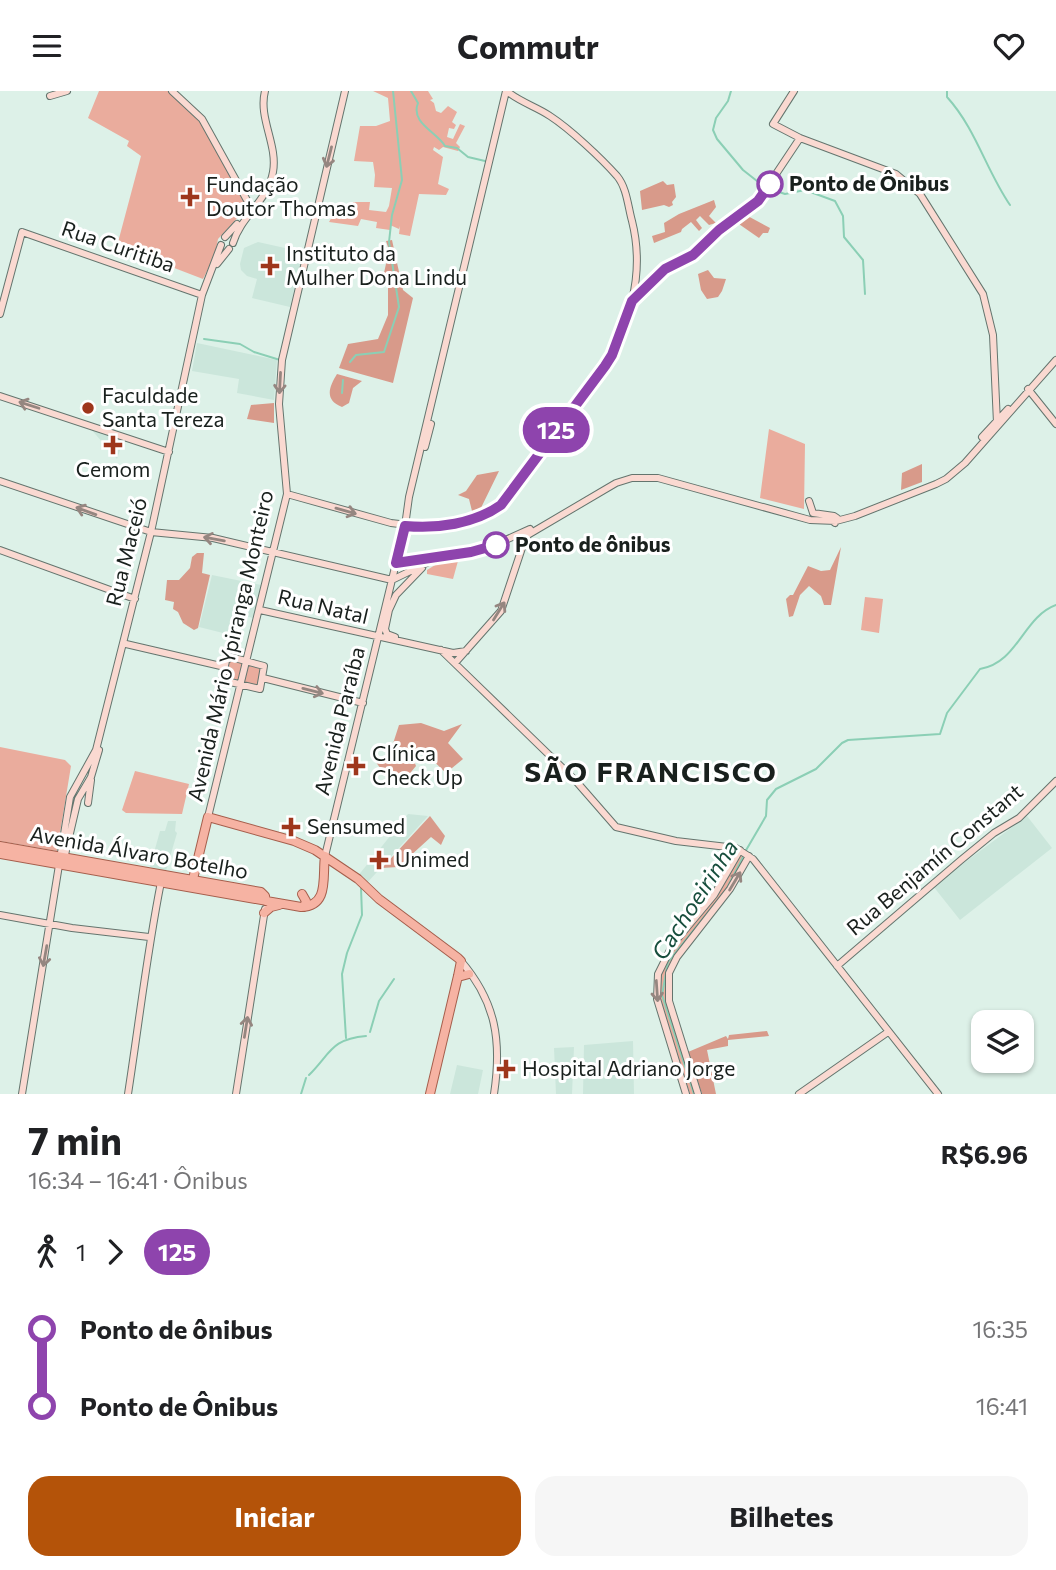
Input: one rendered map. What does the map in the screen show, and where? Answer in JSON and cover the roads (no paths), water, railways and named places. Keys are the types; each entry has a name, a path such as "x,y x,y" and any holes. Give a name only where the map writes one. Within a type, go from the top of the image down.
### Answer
{"main road":[{"path":"208,817 294,841 325,856 458,959 457,976 428,1094"},
{"name":"Avenida Mário Ypiranga Monteiro","path":"193,879 208,817"},
{"name":"Avenida Álvaro Botelho","path":"0,846 62,861 193,879 261,893 266,901"},
{"path":"0,854 62,861 161,882 304,907 306,901 302,894"},
{"name":"Avenida Paraíba","path":"304,907 317,901 324,889 325,856"},
{"path":"264,913 281,904"},
{"path":"457,976 468,974"}],"street":[{"path":"50,96 67,91"},
{"path":"172,91 202,119 250,207"},
{"name":"Rua Maceió","path":"228,245 230,238 225,237 250,207 266,193 274,167 263,91"},
{"name":"Avenida Mário Ypiranga Monteiro","path":"208,817 287,494 279,404 282,360 345,91"},
{"path":"794,91 773,124 800,138 896,174 905,180 920,194 983,294 988,307 994,351 997,423"},
{"path":"287,494 405,526 439,527 479,516 501,505 612,355 632,301 638,251 624,190 619,179 561,124 538,108 507,93"},
{"path":"407,513 428,411 507,93"},
{"path":"407,513 429,435 507,93"},
{"path":"632,301 665,269 697,251 719,230 758,201 800,138"},
{"name":"Rua Maceió","path":"152,533 202,295 250,207"},
{"name":"Rua Curitiba","path":"0,314 22,232 202,295"},
{"name":"Rua Maceió","path":"62,861 70,797 96,750 152,533 210,276"},
{"path":"490,547 517,536 608,483 640,473 660,474 836,520 858,513 941,478 963,460 1056,358"},
{"path":"1028,388 1056,424"},
{"path":"0,395 169,452"},
{"path":"995,395 1009,407"},
{"path":"995,412 1009,407"},
{"path":"455,663 501,611 520,548 529,534 616,482 640,477 668,480 809,512"},
{"path":"0,481 152,533 213,538 392,580 439,557"},
{"path":"391,523 402,517 409,497"},
{"name":"Avenida Paraíba","path":"325,856 407,513"},
{"path":"137,529 152,524"},
{"path":"396,563 517,541 520,548"},
{"path":"0,550 135,599"},
{"path":"406,642 387,634 387,619 396,595 423,566"},
{"name":"Rua Maceió","path":"62,861 82,791 92,778 135,599"},
{"name":"Rua Natal","path":"260,610 457,654 470,649"},
{"path":"126,644 225,667"},
{"path":"441,650 598,803 612,824 626,831 676,841 726,846 744,853 760,866 937,1094"},
{"path":"229,657 247,661 264,666 259,689 222,681 229,657"},
{"path":"262,678 363,703"},
{"path":"88,803 92,778"},
{"name":"Rua Benjamín Constant","path":"837,966 994,833 1019,818 1056,781"},
{"path":"74,787 76,793 82,791"},
{"path":"686,1094 657,999 658,974 673,944 714,895 744,853"},
{"path":"698,1094 668,1001 668,978 677,957 730,889 744,853"},
{"path":"22,1094 62,861"},
{"path":"128,1094 149,939 161,882"},
{"path":"236,1094 266,901"},
{"path":"0,917 72,930 149,939"},
{"path":"458,959 484,999 489,1016 492,1094"},
{"path":"458,959 481,988 493,1016 497,1051 492,1094"},
{"path":"799,1094 888,1033"}],"waterway":[{"path":"350,362 356,355 384,352 399,307 389,242 392,215 402,180 393,91"},
{"path":"411,91 418,103 421,122 445,146 457,148 468,157 485,161"},
{"path":"731,91 728,101 716,118 713,130 717,139 743,170 757,181 785,194 805,190 835,201 843,216 844,237 863,260 865,294"},
{"path":"947,91 947,97 966,122 1010,205"},
{"path":"204,339 240,344 254,352 280,360"},
{"path":"342,393 343,380"},
{"name":"Cachoeirinha","path":"745,852 766,816 767,800 776,789 816,769 848,740 940,734 947,713 980,669 1003,658 1036,619 1056,605"},
{"name":"Cachoeirinha","path":"694,1094 662,995 668,962 726,890 743,857"},
{"path":"346,1038 342,974 362,915 361,888"},
{"path":"370,1032 379,1001 394,979"},
{"path":"309,1075 338,1044 366,1036"},
{"path":"301,1094 306,1078"}],"place":[{"name":"Ponto de Ônibus","path":"770,184"},
{"name":"Fundação Doutor Thomas","path":"190,197"},
{"name":"Instituto da Mulher Dona Lindu","path":"270,266"},
{"name":"Faculdade Santa Tereza","path":"88,408"},
{"name":"Cemom","path":"113,445"},
{"name":"Ponto de ônibus","path":"496,545"},
{"name":"Clínica Check Up","path":"356,766"},
{"name":"Sensumed","path":"291,827"},
{"name":"Unimed","path":"379,860"},
{"name":"Hospital Adriano Jorge","path":"506,1069"}],"district":[{"name":"SÃO FRANCISCO","path":"651,772"}]}
